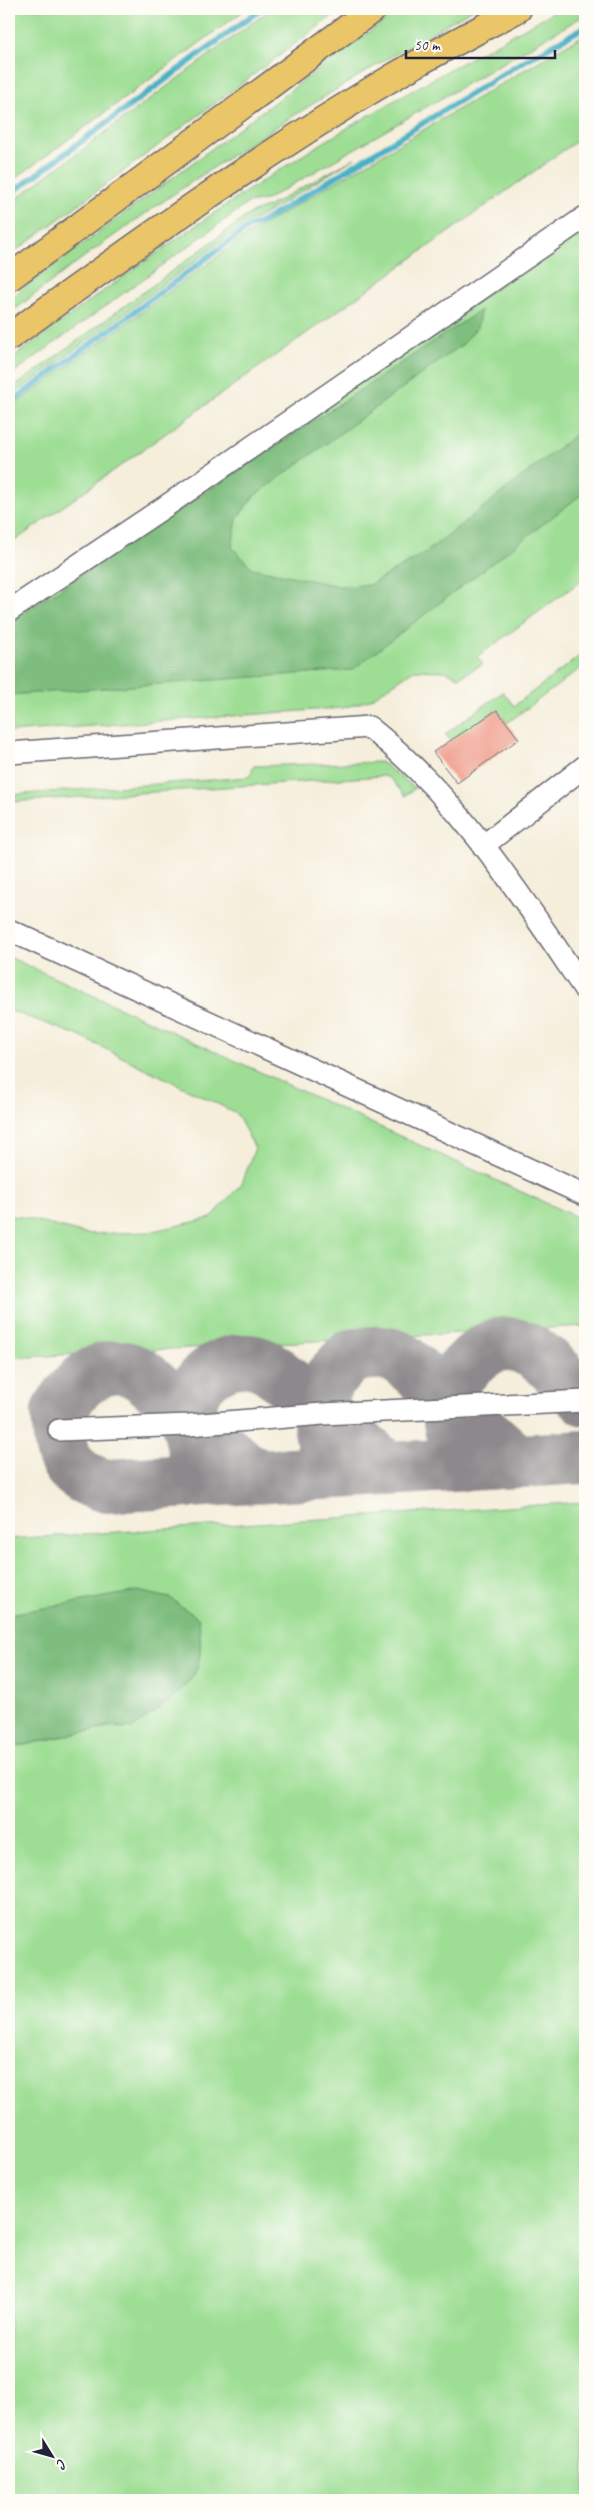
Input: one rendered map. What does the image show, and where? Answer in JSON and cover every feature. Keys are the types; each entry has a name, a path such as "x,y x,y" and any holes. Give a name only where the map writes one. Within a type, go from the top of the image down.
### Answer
{"main road":[{"path":"9,278 373,9"},
{"path":"9,337 150,235 273,152 396,76 518,9"}],"street":[{"path":"9,612 585,217"},
{"path":"9,753 369,727 406,757 483,846 540,921 585,990"},
{"path":"483,846 585,766"},
{"path":"9,930 585,1195"},
{"path":"59,1430 189,1425 324,1414 585,1401"}],"green space":[{"path":"9,9 246,9 9,183"},
{"path":"271,9 342,9 9,256 9,204"},
{"path":"400,9 473,9 335,90 200,176 86,256 9,314 9,299"},
{"path":"559,9 585,9 585,15 266,200 248,203 9,376 9,360 246,191 384,107"},
{"path":"585,34 585,135 9,545 9,409 251,232"},
{"path":"355,158 260,217 245,224 9,398 9,391 251,213 267,207"},
{"path":"585,229 585,578 477,657 483,664 459,677 444,671 414,670 369,700 343,708 9,732 9,612"},
{"path":"481,310 477,327 463,344 253,497 237,519 232,547 252,568 339,586 369,585 425,553 585,427 585,492 352,670 9,695 9,623"},
{"path":"585,652 585,665 507,723 497,710 451,741 445,734 503,692 514,706"},
{"path":"381,762 415,788 405,796 391,779 384,776 9,802 9,795 249,777 254,766"},
{"path":"9,957 585,1221 585,1326 9,1358 9,1216 22,1217 85,1234 149,1232 211,1218 242,1183 255,1148 236,1113 77,1035 9,1010"},
{"path":"585,1502 585,2500 9,2500 9,1748 112,1726 132,1729 10,1614 9,1616 9,1539"},
{"path":"138,1591 170,1598 199,1619 198,1665 188,1683 170,1700 132,1729 111,1726 10,1748 10,1614"}],"building":[{"path":"497,710 519,739 457,783 433,752"}],"waterway":[{"path":"9,195 261,9"},
{"path":"9,404 249,227 262,222 519,64 585,27"}],"taxiway":[{"path":"453,1434 448,1405 450,1385 481,1353 502,1344 519,1346 537,1355 585,1399"},
{"path":"323,1441 319,1402 325,1385 351,1356 384,1353 403,1360 510,1455 521,1461"},
{"path":"195,1450 189,1425 188,1406 196,1388 214,1370 226,1364 250,1361 262,1364 274,1371 388,1469"},
{"path":"260,1476 246,1469 148,1380 136,1372 124,1368 112,1367 91,1375 81,1383 58,1411 60,1439 66,1460 72,1469 81,1476 107,1486 585,1457"}]}
